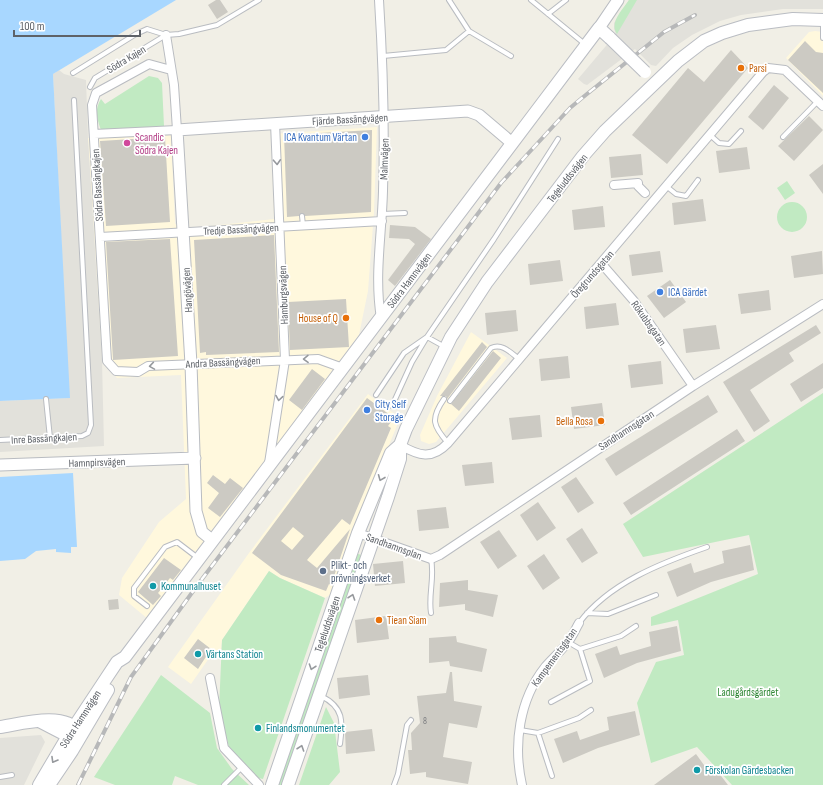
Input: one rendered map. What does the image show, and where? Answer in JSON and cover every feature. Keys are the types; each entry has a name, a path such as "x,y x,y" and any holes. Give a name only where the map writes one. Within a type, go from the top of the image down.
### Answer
{"main road":[{"name":"Tegeluddsvägen","path":"272,785 358,533 391,454 400,445 446,347 487,282 583,156 654,82 694,48 722,33 748,25 772,20 823,20"},
{"path":"598,28 654,82"},
{"name":"Södra Hamnvägen","path":"39,785 74,733 114,667 125,657 598,28"},
{"name":"Tegeluddsvägen","path":"288,785 400,459 400,445"},
{"path":"0,727 62,720 74,733"},
{"name":"Södra Hamnvägen","path":"49,785 74,733"}],"street":[{"name":"Malmvägen","path":"379,0 385,117 382,217 377,294 381,318"},
{"name":"Södra Hamnvägen","path":"598,28 618,0"},
{"name":"Hangövägen","path":"166,35 174,84 184,232 191,364 196,511 202,532 212,540"},
{"name":"Södra Bassängkajen","path":"107,361 92,105 96,93 149,64 171,70"},
{"name":"Öregrundsgatan","path":"400,445 415,452 430,455 440,452 759,76 768,68 785,70 820,103"},
{"name":"Fjärde Bassängvägen","path":"177,130 468,111 479,115 512,142"},
{"name":"Hamburgsvägen","path":"269,465 285,360 276,123"},
{"path":"94,134 177,130"},
{"path":"614,185 638,183 638,186 645,193"},
{"name":"Tredje Bassängvägen","path":"100,237 303,225 382,217"},
{"name":"Rökubbsgatan","path":"601,263 634,301 693,386"},
{"name":"Sandhamnsgatan","path":"431,559 440,555 693,386 823,304"},
{"name":"Andra Bassängvägen","path":"107,361 116,371 138,372 148,366 318,359 343,368"},
{"name":"Hamnpirsvägen","path":"0,465 195,458"},
{"name":"Sandhamnsplan","path":"358,533 431,559"},
{"name":"Kampementsgatan","path":"522,785 519,754 523,709 528,695 544,668 568,642 579,623"},
{"path":"210,678 224,748 259,785"}],"lane":[{"name":"Södra Kajen","path":"73,73 136,34 147,30 166,35 178,34 217,25 259,0"},
{"path":"450,0 469,31 512,56"},
{"path":"531,0 586,45"},
{"path":"548,14 566,0"},
{"path":"823,20 823,38"},
{"path":"383,56 446,50 469,31"},
{"name":"Södra Kajen","path":"90,87 95,78 166,35"},
{"name":"Södra Bassängkajen","path":"74,100 92,419 88,433"},
{"path":"783,137 820,103"},
{"path":"710,134 719,143 729,144 741,131"},
{"path":"392,406 412,362 427,337 494,239 558,139"},
{"path":"666,186 676,194 686,196 698,180"},
{"path":"382,217 405,213"},
{"path":"302,216 303,225"},
{"path":"427,337 446,347"},
{"path":"376,395 404,353 427,337"},
{"path":"450,401 491,348 496,346 503,347 519,360"},
{"path":"46,399 50,438"},
{"path":"444,399 435,412 434,422 437,431 448,443"},
{"name":"Inre Bassängkajen","path":"0,440 82,436 88,433"},
{"path":"147,606 134,596 134,588 165,547 177,542 199,558"},
{"path":"579,623 586,613 618,588 658,564 707,547"},
{"path":"431,559 433,569 429,603 431,613"},
{"path":"586,613 608,614 656,595"},
{"path":"580,649 620,636 636,626"},
{"path":"551,702 590,681 580,649 568,642"},
{"path":"319,695 333,702 338,709 341,720 340,744"},
{"path":"520,730 538,733 579,718 591,710"},
{"path":"394,785 398,774 407,725 411,720"},
{"path":"538,733 552,776"},
{"path":"224,785 242,767"},
{"path":"0,778 12,775"}],"shaded area":[{"path":"629,0 823,0 823,9 783,9 741,15 720,21 692,35 673,48 656,66 651,65 635,49 587,85 584,84 578,79 616,34 614,23"},
{"path":"809,32 823,32 823,96 786,58"},
{"path":"59,70 64,74 86,80 88,138 102,361 104,446 0,452 0,401 69,398 53,74"},
{"path":"377,127 374,212 368,291 359,335 148,619 119,595 122,578 159,522 186,499 181,375 117,378 102,361 88,138 171,135 175,224 192,228 274,219 271,134"},
{"path":"471,332 507,358 436,442 429,444 421,441 420,435 437,396"},
{"path":"368,394 400,418 350,542 331,594 325,598 280,578 269,571 222,640 221,649 214,651 191,684 168,667 249,553"},
{"path":"41,735 45,742 24,785 0,785 0,738"}],"green space":[{"path":"629,0 637,0 617,34 615,30 615,21"},
{"path":"149,76 158,78 162,83 163,128 101,130 97,118 97,107 101,99 105,104"},
{"path":"787,181 795,193 785,200 777,188"},
{"path":"792,202 803,206 807,217 803,228 792,232 781,228 777,217 781,206"},
{"name":"Ladugårdsgärdet","path":"823,393 823,785 732,785 697,747 651,763 637,703 656,662 684,655 678,620 651,626 651,617 758,574 749,535 643,557 623,524"},
{"path":"356,553 361,555 282,785 276,785"},
{"path":"269,571 280,578 325,598 263,779 258,778 229,747 219,709 222,640"},
{"path":"161,675 210,713 217,748 232,769 249,785 198,785 175,776 172,785 115,785 94,777"},
{"path":"326,707 334,723 340,772 329,785 299,785"}],"water":[{"path":"0,0 176,0 53,74 70,398 0,401"},
{"path":"73,473 77,547 71,547 71,553 56,552 56,549 36,551 25,559 0,561 0,477"}],"building":[{"path":"216,0 220,0 228,12 217,19 208,5"},
{"path":"805,41 816,52 823,53 823,93 788,60"},
{"path":"731,50 748,68 667,164 632,135 688,68 704,82"},
{"path":"774,85 789,98 763,130 748,117"},
{"path":"809,116 823,130 794,161 778,146"},
{"path":"372,130 371,212 305,216 302,213 299,216 287,217 284,135"},
{"path":"165,137 170,222 106,226 100,141"},
{"path":"747,147 750,169 719,173 716,151"},
{"path":"641,154 643,175 611,178 609,157"},
{"path":"823,164 823,194 809,175"},
{"path":"703,199 706,221 674,225 672,203"},
{"path":"603,206 605,227 574,230 572,210"},
{"path":"390,225 415,227 431,239 395,286 388,280 415,244 409,239 389,238"},
{"path":"274,235 279,352 206,355 206,352 200,353 194,240"},
{"path":"170,239 178,356 113,360 106,242"},
{"path":"660,251 663,272 632,276 629,255"},
{"path":"822,251 823,274 794,278 791,256"},
{"path":"560,260 563,281 530,285 528,264"},
{"path":"670,280 686,302 664,318 647,296"},
{"path":"769,290 771,310 741,314 738,294"},
{"path":"346,299 349,347 290,350 288,302"},
{"path":"616,303 619,325 586,329 584,307"},
{"path":"516,310 518,331 487,335 485,313"},
{"path":"716,325 720,349 686,353 683,329"},
{"path":"816,325 821,333 789,353 794,361 750,390 770,421 754,432 723,382"},
{"path":"482,342 487,347 447,399 446,396 440,396"},
{"path":"493,351 501,358 459,411 451,404"},
{"path":"568,356 570,378 541,381 539,359"},
{"path":"661,361 663,384 631,388 628,365"},
{"path":"823,363 823,388 801,402 790,384"},
{"path":"312,369 325,379 302,410 289,400"},
{"path":"708,395 718,412 616,476 605,459"},
{"path":"367,398 394,418 388,426 391,428 350,525 342,519 307,560 317,568 350,529 331,585 329,584 326,591 281,575 252,553","holes":["293,527 304,536 292,550 281,541"]},
{"path":"602,403 605,425 574,429 571,407"},
{"path":"540,415 542,437 512,440 509,418"},
{"path":"737,429 745,441 631,515 623,503"},
{"path":"492,462 494,483 465,486 462,465"},
{"path":"213,475 225,484 230,478 243,488 220,517 208,508 219,493 207,483"},
{"path":"576,477 594,503 578,513 561,487"},
{"path":"538,502 556,528 537,541 520,515"},
{"path":"446,507 449,528 419,531 417,510"},
{"path":"582,528 598,553 582,563 566,539"},
{"path":"499,530 517,556 498,569 480,542"},
{"path":"750,545 754,570 711,582 677,597 667,572 691,563 694,573 724,563 722,551"},
{"path":"544,554 560,578 543,590 527,566"},
{"name":"Kommunalhuset","path":"164,558 181,570 173,580 170,578 158,593 161,596 153,605 138,592"},
{"path":"403,561 405,583 375,586 373,564"},
{"path":"468,580 468,590 498,595 493,617 465,610 465,604 439,607 440,583"},
{"path":"118,599 119,609 109,610 108,600"},
{"path":"386,616 389,639 357,643 355,620"},
{"path":"677,626 681,651 637,663 604,678 595,654 617,646 620,655 651,646 649,632"},
{"path":"456,636 457,642 487,649 482,672 450,666 449,661 429,663 429,638"},
{"name":"Värtans Station","path":"198,639 211,649 198,669 184,658"},
{"path":"450,672 452,672 454,701 482,706 477,728 449,723 443,757 472,762 468,784 426,777 426,772 410,774 408,750 412,750 411,733 420,723 417,696 446,693"},
{"path":"368,675 370,695 339,699 337,678"},
{"path":"635,711 640,735 598,748 563,763 554,739 577,731 580,740 609,730 607,717"},
{"path":"372,729 375,751 346,754 345,732"},
{"name":"Förskolan Gärdesbacken","path":"696,754 709,772 715,768 728,785 654,785"}],"railway":[{"path":"78,785 131,677 199,583 501,183 570,108 664,32 695,15"}],"place":[{"name":"Parsi","path":"741,68"},
{"name":"ICA Kvantum Värtan","path":"365,137"},
{"name":"Scandic Södra Kajen","path":"127,143"},
{"name":"ICA Gärdet","path":"660,292"},
{"name":"House of Q","path":"346,318"},
{"name":"City Self Storage","path":"367,410"},
{"name":"Bella Rosa","path":"601,421"},
{"name":"Plikt- och prövningsverket","path":"323,571"},
{"name":"Kommunalhuset","path":"153,586"},
{"name":"Tiean Siam","path":"379,620"},
{"name":"Värtans Station","path":"198,654"},
{"name":"Finlandsmonumentet","path":"258,728"},
{"name":"Förskolan Gärdesbacken","path":"697,770"}]}
